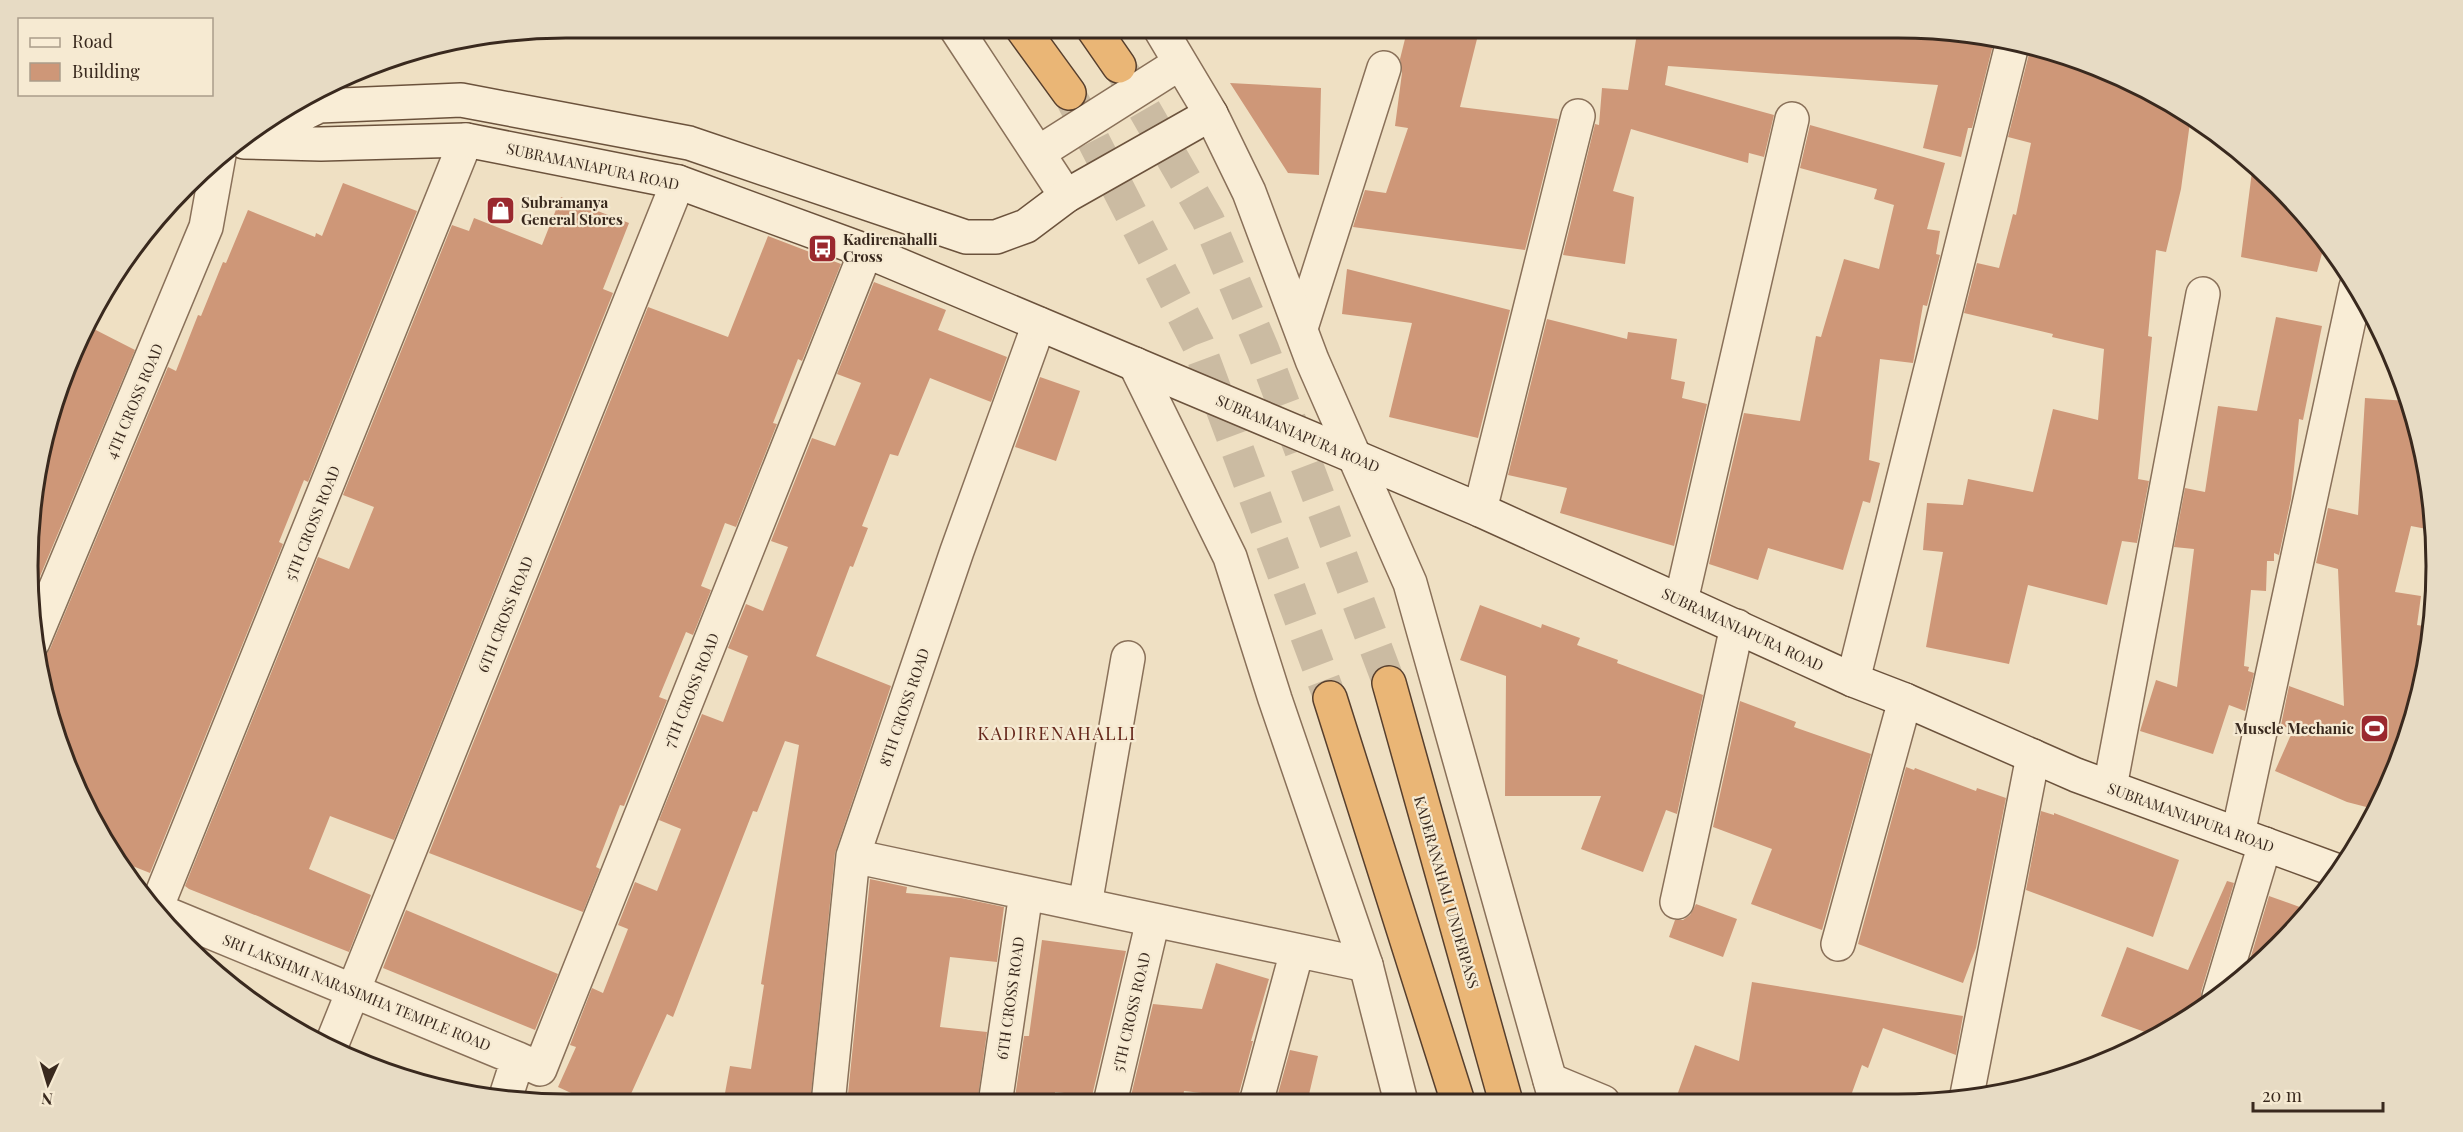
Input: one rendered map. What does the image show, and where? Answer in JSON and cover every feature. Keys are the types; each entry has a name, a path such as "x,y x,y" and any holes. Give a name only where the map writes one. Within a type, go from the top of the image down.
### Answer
{"highway":[{"path":"1029,38 1069,93"},
{"path":"1100,38 1119,66"},
{"name":"KADERANAHALI UNDERPASS","path":"1389,682 1504,1094"},
{"path":"1330,698 1455,1094"}],"street":[{"path":"962,38 1065,196"},
{"path":"1165,38 1211,114 1249,192 1353,456 1410,583 1553,1091"},
{"path":"1853,680 2011,50"},
{"path":"1038,153 1180,63"},
{"path":"1301,328 1384,68"},
{"path":"322,97 461,100 689,143 966,237 996,237 1026,226 1065,196 1211,114"},
{"path":"319,99 321,144"},
{"path":"1480,510 1578,116"},
{"path":"1681,600 1792,119"},
{"name":"SUBRAMANIAPURA ROAD","path":"243,148 466,140 678,182 866,251 1353,456 1681,600 1853,680 2110,788 2330,868"},
{"name":"5TH CROSS ROAD","path":"159,902 466,140"},
{"name":"4TH CROSS ROAD","path":"41,623 206,227 225,163"},
{"name":"6TH CROSS ROAD","path":"333,1041 678,182"},
{"name":"7TH CROSS ROAD","path":"518,1059 540,1069 866,251"},
{"path":"2110,788 2203,294"},
{"path":"2222,983 2354,300"},
{"name":"8TH CROSS ROAD","path":"829,1094 853,856 957,551 1039,324"},
{"path":"1135,364 1230,557 1275,699 1366,965 1395,1094"},
{"path":"1677,902 1737,626"},
{"path":"1085,905 1128,658"},
{"path":"1838,944 1905,700"},
{"path":"1968,1090 2033,756"},
{"path":"853,856 1366,965"},
{"name":"6TH CROSS ROAD","path":"996,1094 1026,893"},
{"name":"SRI LAKSHMI NARASIMHA TEMPLE ROAD","path":"170,915 518,1059"},
{"name":"5TH CROSS ROAD","path":"1112,1094 1153,920"},
{"path":"1258,1094 1297,951"},
{"path":"508,1091 518,1059"}],"building":[{"path":"1405,38 1477,38 1460,107 1558,119 1525,250 1353,227 1365,190 1386,193 1408,128 1395,126 1402,73 1400,59"},
{"path":"1636,38 1897,38 1966,42 1993,47 1972,128 1968,128 1961,157 1923,148 1938,85 1668,66 1665,85 1774,115 1764,157 1749,153 1748,163 1631,129 1613,191 1634,197 1625,264 1563,255 1595,124 1599,125 1602,88 1628,90"},
{"path":"2029,55 2067,66 2131,92 2190,126 2181,189 2166,252 2156,250 2148,336 2152,337 2138,479 2149,481 2137,543 2122,541 2107,605 2028,585 2009,664 1926,647 1943,552 1923,550 1927,503 1963,505 1968,479 2033,492 2053,409 2098,420 2104,349 2052,337 2053,334 1964,313 1977,263 1999,268 2013,214 2016,215 2031,143 2008,137"},
{"path":"1230,83 1321,88 1319,175 1288,173"},
{"path":"1810,125 1945,163 1927,229 1940,231 1936,254 1940,255 1927,306 1923,305 1913,363 1880,359 1869,460 1880,463 1870,503 1863,501 1843,570 1768,548 1758,580 1709,564 1744,413 1800,421 1816,336 1821,337 1844,259 1879,269 1894,205 1874,199 1877,189 1800,168"},
{"path":"2252,175 2271,192 2322,253 2317,272 2241,257"},
{"path":"343,183 417,211 308,482 304,480 279,542 283,544 150,873 131,865 92,800 66,736 46,655 168,367 176,371 198,315 201,316 248,210 315,237 316,233 322,236"},
{"path":"561,197 629,223 603,289 613,293 394,840 330,816 309,869 371,895 349,952 189,889 185,886 318,557 349,569 374,507 343,495 452,225 469,231 474,218 542,245"},
{"path":"768,236 841,264 802,361 798,359 773,423 777,424 736,527 725,523 701,586 711,590 693,635 686,632 659,697 667,700 624,806 620,805 596,867 600,869 583,912 429,853 648,307 728,337"},
{"path":"1347,269 1510,310 1478,438 1389,417 1412,323 1342,314"},
{"path":"874,282 946,310 938,330 1007,357 991,402 930,378 898,456 890,454 862,526 868,528 853,567 850,566 816,656 891,686 835,853 811,1094 725,1094 730,1066 751,1069 764,985 761,984 799,745 785,741 757,812 753,811 673,1017 667,1014 631,1094 573,1094 558,1087 576,1047 570,1045 592,988 603,993 628,929 618,925 635,882 657,891 681,829 659,820 702,714 723,722 748,656 728,648 746,604 763,611 788,547 771,541 812,438 835,446 861,383 837,374"},
{"path":"2276,317 2322,326 2303,420 2299,419 2291,499 2279,555 2274,553 2274,561 2267,561 2266,591 2251,590 2244,666 2249,667 2248,671 2254,673 2245,711 2229,705 2213,754 2140,731 2156,680 2177,687 2194,549 2174,547 2185,488 2205,492 2218,406 2257,411"},
{"path":"1547,319 1627,339 1628,332 1677,339 1671,379 1685,382 1682,398 1707,404 1674,546 1560,513 1567,488 1508,475"},
{"path":"94,329 135,350 38,580 39,531 48,463 66,396 78,364"},
{"path":"1040,377 1080,391 1056,461 1015,447"},
{"path":"2365,398 2398,400 2415,463 2424,528 2411,526 2395,592 2421,596 2417,625 2422,626 2407,703 2385,768 2367,807 2347,802 2275,771 2293,730 2281,725 2289,686 2344,706 2338,569 2316,563 2328,508 2358,515"},
{"path":"1480,605 1541,628 1542,624 1580,638 1577,645 1618,660 1617,663 1703,695 1677,814 1666,810 1643,872 1581,849 1601,796 1505,796 1506,676 1460,660"},
{"path":"1740,701 1796,722 1794,727 1871,754 1822,930 1751,904 1772,849 1713,827"},
{"path":"1906,767 1914,770 1915,768 1976,791 1977,788 2006,798 1976,948 1963,983 1858,944"},
{"path":"2041,811 2054,815 2054,813 2179,860 2153,937 2026,890"},
{"path":"870,879 907,887 906,893 961,898 1004,907 997,962 950,957 940,1027 987,1032 978,1094 848,1094"},
{"path":"2227,881 2234,883 2201,998 2146,1032 2101,1016 2127,947 2188,970"},
{"path":"2269,896 2300,907 2271,940 2250,958"},
{"path":"1696,904 1737,919 1723,957 1669,937 1675,920 1683,920 1690,915"},
{"path":"406,910 558,974 535,1030 383,968"},
{"path":"1042,940 1126,951 1092,1094 1055,1092 1055,1094 1015,1094 1024,1036 1029,1036"},
{"path":"1216,963 1269,979 1239,1094 1184,1091 1184,1094 1131,1094 1153,1004 1202,1009"},
{"path":"1752,982 1963,1016 1956,1055 1883,1028 1868,1068 1862,1065 1852,1094 1678,1094 1695,1045 1739,1061"},
{"path":"1290,1050 1318,1056 1309,1094 1278,1094"}],"tunnel":[{"path":"1120,67 1208,220 1263,350 1389,683"},
{"path":"1071,97 1198,344 1330,698"}],"place":[{"name":"Subramanya General Stores","path":"500,211"},
{"name":"Kadirenahalli Cross","path":"822,248"},
{"name":"Muscle Mechanic","path":"2375,728"}],"district":[{"name":"KADIRENAHALLI","path":"1057,733"}]}
